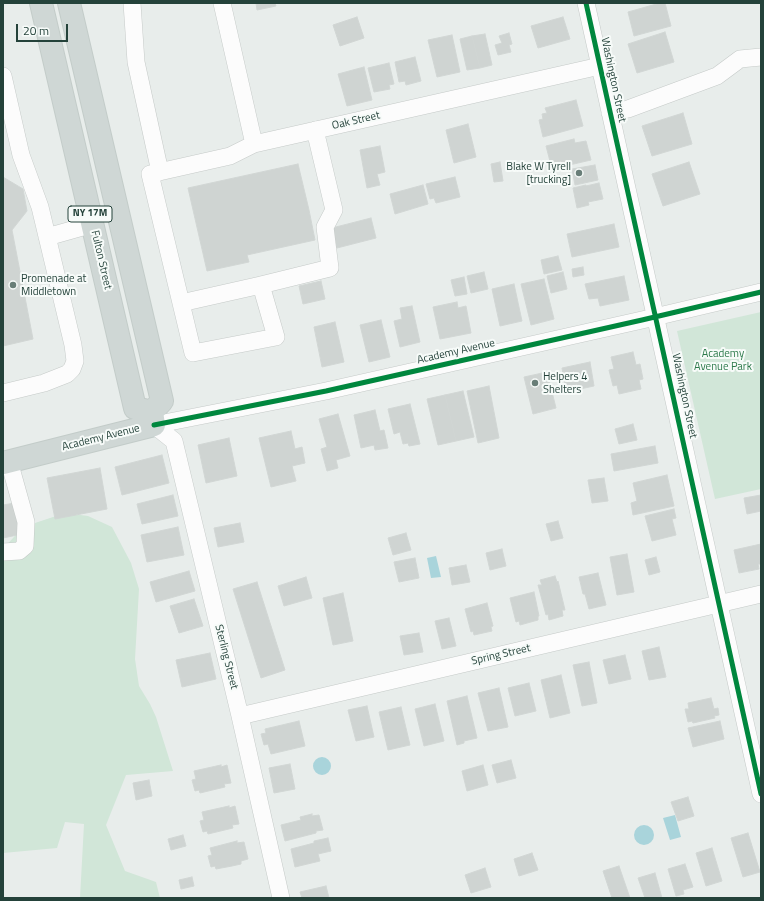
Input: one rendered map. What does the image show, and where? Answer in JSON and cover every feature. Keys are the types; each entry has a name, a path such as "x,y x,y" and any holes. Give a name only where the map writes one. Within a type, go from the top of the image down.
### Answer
{"main road":[{"name":"Fulton Street","path":"41,3 136,408 153,418"},
{"name":"NY 17M","path":"69,3 162,402 153,418"},
{"name":"Academy Avenue","path":"6,462 153,418"}],"street":[{"path":"132,3 136,62 160,172 150,174 193,353 276,337 261,285"},
{"path":"222,3 254,144"},
{"name":"Washington Street","path":"586,3 761,794"},
{"path":"610,113 628,109 717,76 740,59 761,57"},
{"name":"Oak Street","path":"160,172 230,156 254,144 600,66"},
{"path":"3,76 21,155 40,207 73,345 75,361 72,369 67,374 44,383 3,393"},
{"path":"181,303 330,268 325,227 334,210 314,130"},
{"path":"47,236 93,224"},
{"name":"Academy Avenue","path":"153,418 326,391 761,292"},
{"name":"Sterling Street","path":"153,418 174,441 240,716 281,898"},
{"path":"3,552 19,551 25,546 26,522 6,462"},
{"name":"Spring Street","path":"240,716 761,594"}],"green space":[{"name":"Academy Avenue Park","path":"761,312 761,489 715,499 677,331"},
{"path":"65,513 88,516 112,527 131,563 139,589 135,659 139,686 156,717 173,771 126,775 106,825 125,871 156,882 160,898 80,898 84,824 65,822 57,848 3,853 3,549 23,527"}],"water":[{"path":"436,556 441,577 431,578 427,558"},
{"path":"318,757 326,757 331,762 329,773 326,775 318,775 313,770 313,762"},
{"path":"675,815 681,837 670,840 663,818"},
{"path":"644,825 651,828 654,835 651,842 644,845 637,842 634,835 637,828"}],"building":[{"path":"256,3 275,3 276,6 257,10"},
{"path":"665,3 671,26 634,36 628,12"},
{"path":"357,17 364,38 340,46 333,25"},
{"path":"563,17 570,39 538,48 531,26"},
{"path":"665,32 674,62 637,73 628,44"},
{"path":"509,33 512,44 509,45 511,52 498,55 495,45 502,43 499,36"},
{"path":"485,34 492,65 480,68 472,36"},
{"path":"452,35 460,72 437,77 428,40"},
{"path":"472,36 480,68 467,70 460,39"},
{"path":"415,57 421,81 406,85 405,81 399,82 395,62"},
{"path":"389,63 394,84 389,85 390,89 374,92 368,68"},
{"path":"364,67 372,100 347,106 338,74"},
{"path":"576,100 583,126 543,137 539,120 543,119 542,114 547,113 545,108"},
{"path":"683,113 692,144 652,156 642,126"},
{"path":"468,124 476,157 454,163 446,130"},
{"path":"574,139 575,143 586,141 591,160 552,169 546,146"},
{"path":"380,146 385,172 377,174 380,185 367,188 360,150"},
{"path":"500,162 503,181 494,182 491,164"},
{"path":"689,162 700,194 663,206 652,174"},
{"path":"298,164 315,240 247,255 249,262 207,271 188,188"},
{"path":"595,165 598,180 575,185 572,169"},
{"name":"Promenade at Middletown","path":"3,177 23,189 27,211 12,230 33,339 3,346"},
{"path":"455,177 460,197 436,203 434,198 430,199 426,184"},
{"path":"599,183 603,199 588,202 589,205 577,208 573,188"},
{"path":"423,185 428,204 395,214 390,194"},
{"path":"371,218 376,238 337,248 332,228"},
{"path":"614,224 619,247 572,257 567,234"},
{"path":"558,256 562,270 544,274 541,260"},
{"path":"583,267 584,275 573,277 572,269"},
{"path":"484,272 488,289 471,293 467,276"},
{"path":"563,272 567,289 551,293 547,276"},
{"path":"624,276 629,300 600,306 598,298 589,299 585,284"},
{"path":"464,277 467,294 455,296 451,280"},
{"path":"544,279 554,319 531,325 521,284"},
{"path":"321,281 325,299 303,304 299,286"},
{"path":"514,284 522,321 500,326 492,289"},
{"path":"457,302 458,308 466,306 471,333 440,339 433,307"},
{"path":"412,306 420,342 400,347 394,321 402,319 400,308"},
{"path":"381,320 390,357 369,362 360,325"},
{"path":"335,322 344,362 322,367 314,327"},
{"path":"633,352 636,365 640,364 643,379 639,380 641,389 619,394 617,385 613,386 609,370 614,369 611,357"},
{"path":"590,362 594,386 566,392 562,368"},
{"path":"547,372 556,408 533,414 524,377"},
{"path":"489,386 499,438 478,443 467,391"},
{"path":"463,391 474,437 456,441 445,395"},
{"path":"445,395 456,441 438,445 427,399"},
{"path":"410,404 420,444 409,446 408,443 403,444 400,432 394,434 388,409"},
{"path":"375,410 380,431 384,430 388,448 375,450 374,445 361,448 354,415"},
{"path":"338,414 350,456 336,460 338,468 327,471 321,449 327,447 319,419"},
{"path":"633,424 637,440 619,444 615,429"},
{"path":"291,431 295,449 302,447 305,463 292,466 296,481 271,487 259,438"},
{"path":"229,438 237,476 206,483 198,445"},
{"path":"655,446 658,463 614,471 611,454"},
{"path":"162,455 169,483 122,495 115,467"},
{"path":"100,468 107,509 55,519 47,478"},
{"path":"667,475 674,506 633,515 631,503 637,501 633,483"},
{"path":"604,478 608,501 592,503 588,480"},
{"path":"173,495 178,516 142,524 137,504"},
{"path":"761,495 761,511 747,514 744,498"},
{"path":"15,503 22,534 3,538 3,505"},
{"path":"674,509 676,518 672,519 676,535 652,541 645,516"},
{"path":"558,521 563,538 551,541 546,524"},
{"path":"240,523 244,542 218,547 214,528"},
{"path":"178,527 184,555 147,562 141,535"},
{"path":"406,533 411,550 393,555 388,538"},
{"path":"761,544 761,564 758,564 759,569 739,573 734,550"},
{"path":"502,549 506,566 490,570 486,553"},
{"path":"627,554 634,592 617,595 610,557"},
{"path":"656,557 660,572 649,575 645,560"},
{"path":"415,558 419,578 399,582 394,562"},
{"path":"466,565 470,582 452,585 449,568"},
{"path":"189,571 195,591 156,602 150,582"},
{"path":"598,573 606,605 589,609 585,594 583,594 579,577"},
{"path":"555,576 557,582 558,581 565,610 562,610 563,616 549,620 548,614 546,615 538,585 542,585 540,580"},
{"path":"306,577 312,598 284,606 278,586"},
{"path":"257,582 285,670 261,678 233,589"},
{"path":"534,592 539,616 538,620 520,625 519,621 516,622 510,598"},
{"path":"343,593 353,641 333,645 323,598"},
{"path":"194,599 203,626 179,633 170,606"},
{"path":"487,603 493,626 491,627 492,631 474,635 473,631 471,632 465,609"},
{"path":"449,618 456,646 442,649 435,621"},
{"path":"419,633 423,652 404,655 400,636"},
{"path":"659,647 666,677 649,680 642,651"},
{"path":"210,653 216,679 182,687 176,660"},
{"path":"625,655 631,679 609,684 603,660"},
{"path":"589,662 597,703 582,706 573,665"},
{"path":"561,675 570,713 550,718 541,680"},
{"path":"529,683 536,711 515,716 508,688"},
{"path":"499,688 508,727 488,731 478,693"},
{"path":"467,696 477,738 464,741 464,743 457,745 447,701"},
{"path":"711,698 714,709 718,708 719,715 714,716 715,718 693,723 692,721 688,722 685,709 689,709 688,703"},
{"path":"435,704 444,741 424,746 415,709"},
{"path":"367,706 374,737 356,741 348,710"},
{"path":"401,707 410,745 388,750 379,712"},
{"path":"299,721 305,746 271,754 268,744 264,745 261,734 266,733 265,729"},
{"path":"720,721 724,739 693,747 688,728"},
{"path":"511,760 516,778 497,783 492,765"},
{"path":"290,764 295,789 274,793 269,768"},
{"path":"221,765 221,767 227,765 231,783 224,784 225,787 200,793 199,790 195,791 192,780 196,779 194,771"},
{"path":"483,765 488,785 467,791 462,771"},
{"path":"149,780 152,796 136,800 133,783"},
{"path":"688,797 694,816 678,821 671,802"},
{"path":"229,806 229,808 235,806 239,824 232,825 233,828 208,834 207,831 203,832 200,821 204,820 202,812"},
{"path":"312,814 312,816 319,815 323,830 285,841 281,825 301,820 300,817"},
{"path":"748,833 760,872 743,877 731,838"},
{"path":"183,835 186,846 171,850 168,839"},
{"path":"328,838 331,851 318,854 320,861 295,867 291,849"},
{"path":"237,841 237,843 244,842 248,859 241,861 241,864 232,866 216,869 215,866 211,867 208,856 212,855 210,848"},
{"path":"712,848 722,881 706,886 696,853"},
{"path":"532,853 538,870 519,876 514,859"},
{"path":"685,864 693,887 683,890 684,894 676,896 668,869"},
{"path":"619,866 630,898 612,898 603,871"},
{"path":"485,868 491,887 471,893 465,875"},
{"path":"655,873 662,898 645,898 638,878"},
{"path":"192,877 194,886 181,889 179,880"},
{"path":"326,886 329,898 302,898 300,892"}],"cycle path":[{"path":"586,3 761,794"},
{"path":"154,425 326,391 761,292"}],"place":[{"name":"Blake W Tyrell [trucking]","path":"579,173"},
{"name":"Promenade at Middletown","path":"13,285"},
{"name":"Helpers 4 Shelters","path":"535,383"}]}
